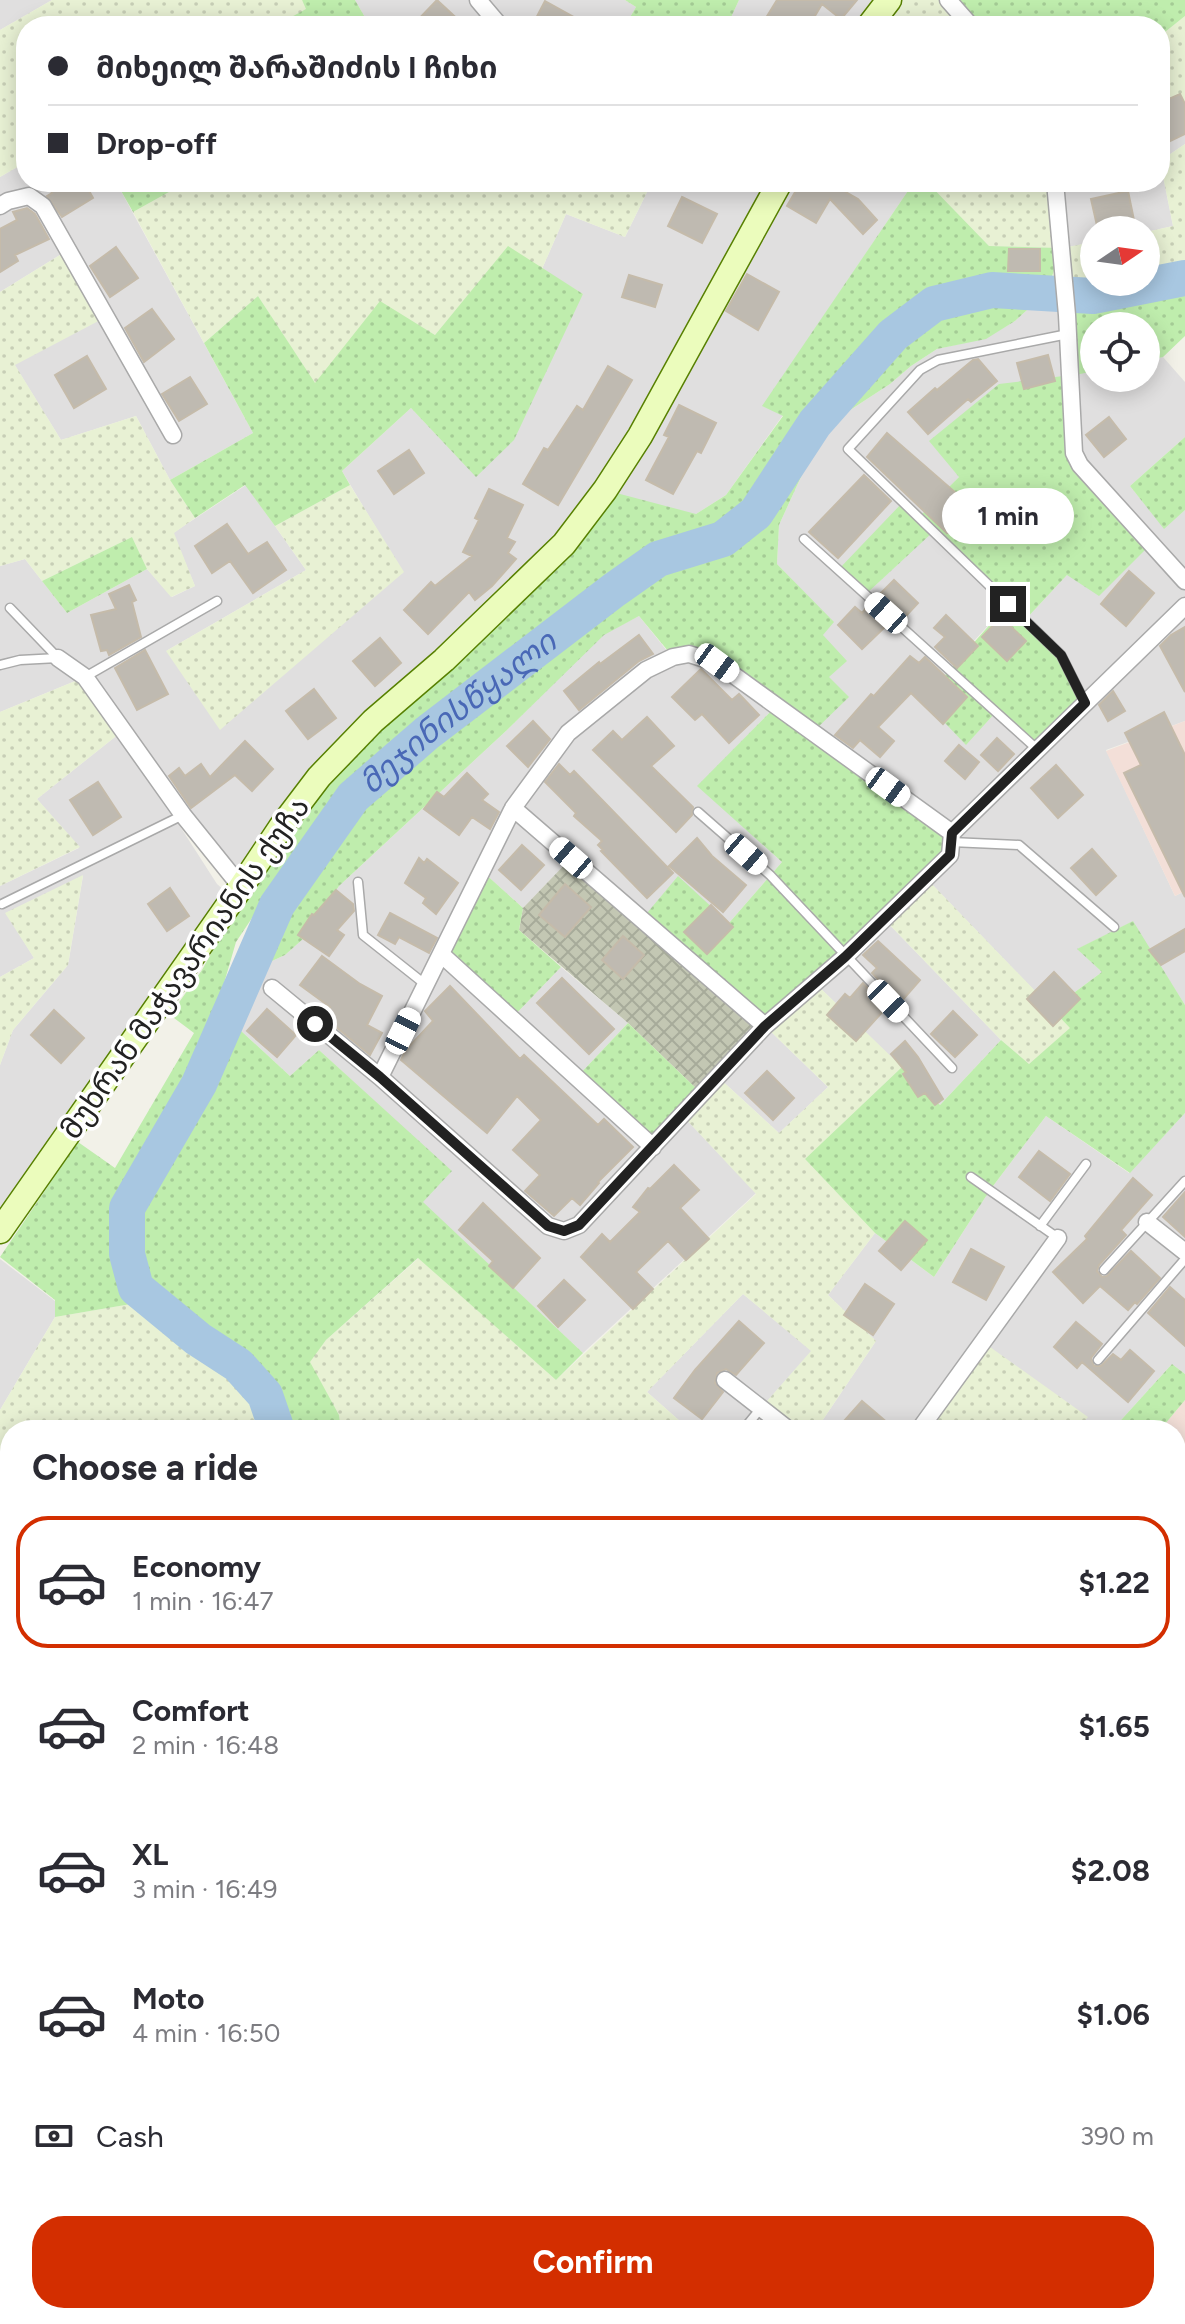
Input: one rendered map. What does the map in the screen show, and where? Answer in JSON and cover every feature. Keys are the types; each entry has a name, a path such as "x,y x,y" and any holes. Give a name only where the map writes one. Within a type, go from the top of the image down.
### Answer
{"street":[{"path":"478,0 492,16"},
{"path":"877,16 889,0"},
{"path":"948,0 962,16"},
{"name":"მუხრან მაჭავარიანის ქუჩა","path":"0,1231 319,777 373,721 444,660 564,544 605,490 640,436 774,192"},
{"path":"1056,192 1067,315 1074,453 1080,465 1185,581"},
{"path":"0,206 29,196 43,206 173,435"},
{"path":"272,988 380,1077 548,1226 564,1231 579,1225 765,1026 845,957 950,855 952,838 1185,606"},
{"path":"380,1077 513,808 568,733 646,670 673,657 689,654 717,663 952,838"},
{"path":"58,658 85,677 183,815 241,887"},
{"path":"513,808 765,1026"},
{"path":"441,954 653,1147"},
{"path":"1147,1222 1185,1252"},
{"path":"926,1420 1058,1238"},
{"path":"725,1380 776,1420"}],"lane":[{"path":"1068,334 938,360 920,370 848,449 1061,655 1085,703"},
{"path":"804,539 1038,750"},
{"path":"85,677 217,601"},
{"path":"10,608 58,658"},
{"path":"0,665 20,660 58,658"},
{"path":"698,812 770,875 952,1068"},
{"path":"2,904 183,815"},
{"path":"952,838 1019,845 1114,927"},
{"path":"358,882 363,935 426,985"},
{"path":"1040,1226 1086,1164"},
{"path":"971,1177 1058,1238"},
{"path":"1104,1270 1185,1181"},
{"path":"1098,1360 1185,1259"},
{"path":"751,1420 761,1408"}],"shaded area":[{"path":"0,0 52,0 24,16 16,16 16,21 0,30"},
{"path":"52,0 302,0 307,9 294,16 24,16"},
{"path":"355,0 625,0 636,7 631,16 364,16"},
{"path":"739,0 889,0 877,16 732,16"},
{"path":"889,0 948,0 962,16 877,16"},
{"path":"1185,16 1185,117 1170,96 1170,28"},
{"path":"16,21 16,168 0,177 0,30"},
{"path":"1170,96 1185,117 1185,144 1170,154"},
{"path":"1185,144 1185,278 1160,283 1160,229 1173,226 1166,192 1170,192 1170,154"},
{"path":"16,168 16,192 121,192 253,433 170,480 136,416 61,440 14,364 105,317 68,250 0,292 0,177"},
{"path":"169,192 647,192 625,237 566,214 542,269 508,247 435,335 380,302 315,384 258,296 204,343 133,212"},
{"path":"647,192 907,192 763,406 783,415 726,495 696,514 241,887 85,677 0,712 0,566 25,559 67,613 147,569 172,597 195,586 173,533 246,485 306,570 166,651 403,573 342,471 411,408 476,476 583,294 542,269 566,214 625,237"},
{"path":"937,192 1056,192 1062,248 989,246"},
{"path":"1056,192 1166,192 1173,226 1160,229 1160,216 1080,216 1080,245 1062,248"},
{"path":"1080,245 1080,295 1046,293 1062,248"},
{"path":"68,250 106,317 15,365 61,440 136,416 170,480 195,518 174,533 195,586 171,597 147,569 132,537 42,581 25,559 0,566 0,292"},
{"path":"1046,293 1093,296 1067,315 1071,375 1080,373 1080,392 1160,392 1160,358 1163,357 1185,382 1185,437 1130,486 1164,528 1185,510 1185,721 1106,750 1175,896 1185,891 1185,1005 1132,922 1078,949 1102,972 1052,1009 926,878 813,733 829,677 823,634 833,622 777,564 779,525 817,442 841,416 937,349 986,338 1015,321","holes":["930,442 1067,575 1025,620 996,712 966,744 948,669 1008,604 933,531 866,594 919,518 960,476"]},
{"path":"350,485 404,572 220,730 166,651 306,570 275,526"},
{"path":"639,616 672,657 689,654 776,706 698,786 782,862 729,923 642,919 571,858 523,908 483,872 512,1018 561,967 628,1023 577,1077 682,1115 756,1193 583,1353 422,1202 451,1172 319,1050 290,1076 227,1018 248,972 285,955 303,939 339,886 507,730 604,634"},
{"path":"85,677 120,733 37,799 80,847 0,886 0,712"},
{"path":"1185,721 1185,891 1175,896 1106,751"},
{"path":"120,733 217,884 226,892 0,1212 0,1065 13,1030 68,965 83,876 6,913 34,958 0,977 0,886 79,848 37,799"},
{"path":"571,858 765,1026 702,1094 628,1023 519,930 523,908"},
{"path":"83,875 68,965 13,1030 0,1065 0,977 34,958 5,913"},
{"path":"926,878 1071,1028 1029,1064 1001,1040 883,918"},
{"path":"883,918 1001,1040 940,1105 814,982"},
{"path":"814,982 902,1067 805,1159 875,1233 828,1295 876,1341 823,1420 776,1420 761,1408 811,1351 743,1294 647,1392 679,1420 340,1420 309,1362 326,1340 419,1258 556,1380 756,1194 682,1115 718,1077 779,1133 828,1087 765,1026"},
{"path":"765,1026 828,1087 779,1133 718,1077"},
{"path":"1185,1113 1185,1374 1172,1364 1121,1420 1085,1420 1087,1417 1048,1420 823,1420 876,1341 828,1295 875,1233 934,1277 990,1190 1046,1116 1129,1173"},
{"path":"0,1259 55,1301 55,1317 0,1410"},
{"path":"743,1294 812,1351 761,1408 776,1420 679,1420 647,1392"},
{"path":"131,1304 190,1352 228,1377 253,1406 258,1420 0,1420 0,1410 55,1317"},
{"path":"983,1342 1088,1417 1085,1420 926,1420"},
{"path":"1185,1400 1185,1420 1168,1420"}],"green space":[{"path":"302,0 355,0 364,16 293,16 306,9"},
{"path":"625,0 739,0 732,16 631,16 636,7"},
{"path":"948,0 1185,0 1185,16 1170,28 1170,16 962,16"},
{"path":"122,192 169,192 133,212"},
{"path":"907,192 937,192 989,246 1062,248 1046,293 1015,321 986,339 937,349 841,416 817,442 779,525 777,564 834,622 823,635 847,661 829,677 849,697 813,732 952,833 950,855 765,1026 642,919 678,876 729,923 782,862 697,786 776,706 717,663 673,657 639,616 604,635 339,886 303,939 285,955 248,972 277,906 264,900 236,942 213,1021 122,1195 110,1229 116,1264 131,1304 55,1317 55,1300 0,1257 78,1142 115,1168 194,1033 170,1015 202,970 281,827 605,490 696,514 726,495 783,416 762,406"},
{"path":"508,246 583,294 514,440 476,477 411,408 342,471 350,485 275,526 245,485 195,518 170,480 253,433 204,343 258,296 315,383 380,301 435,335"},
{"path":"1185,278 1185,336 1160,358 1160,312 1080,312 1080,374 1071,376 1074,453 1151,544 1099,596 1067,575 1025,620 1061,655 1085,703 1038,750 996,712 966,745 923,700 1008,604 933,532 865,595 838,570 903,502 919,517 959,477 929,441 999,384 1071,375 1067,315 1093,296 1160,296 1160,283"},
{"path":"1185,437 1185,510 1164,529 1130,486"},
{"path":"132,537 147,569 67,613 42,581"},
{"path":"482,871 523,908 519,930 561,967 512,1018 441,954"},
{"path":"1133,921 1185,1005 1185,1113 1130,1173 1046,1116 990,1190 934,1277 875,1233 805,1159 902,1067 940,1105 1001,1040 1029,1064 1070,1028 1052,1009 1102,972 1077,949"},
{"path":"227,1018 290,1076 319,1050 452,1171 423,1202 583,1353 556,1380 418,1258 326,1340 310,1362 340,1420 274,1420 265,1395 238,1365 198,1339 136,1288 127,1254 127,1208 199,1084"},
{"path":"628,1023 702,1094 653,1147 577,1077"},
{"path":"1172,1364 1185,1374 1185,1400 1168,1420 1121,1420"}],"building":[{"path":"437,0 454,16 422,16"},
{"path":"777,0 857,0 844,16 837,16 822,4 815,16 767,16"},
{"path":"545,1 572,16 537,16"},
{"path":"1180,94 1185,104 1185,134 1170,141 1170,98"},
{"path":"90,192 93,198 62,217 47,196 52,193"},
{"path":"795,192 846,192 858,199 877,220 863,234 830,199 816,223 787,206"},
{"path":"1128,192 1133,216 1095,216 1091,199"},
{"path":"682,197 717,214 702,243 668,226"},
{"path":"27,208 35,214 49,239 15,255 18,261 0,272 0,229 17,220 13,212"},
{"path":"116,247 138,278 110,297 90,266"},
{"path":"1009,249 1040,249 1040,271 1008,271"},
{"path":"747,274 779,292 758,330 726,311"},
{"path":"629,275 662,285 655,307 622,297"},
{"path":"152,309 174,339 144,362 125,328"},
{"path":"1048,355 1055,381 1024,389 1017,363"},
{"path":"87,356 106,389 74,408 55,375"},
{"path":"978,359 997,381 971,402 968,399 928,434 908,412 935,388 937,390"},
{"path":"608,366 632,380 558,505 523,484 544,448 548,450 577,406 583,410"},
{"path":"190,377 207,404 179,421 162,394"},
{"path":"679,405 716,423 701,453 697,451 673,494 646,480 669,437 664,435"},
{"path":"1109,417 1126,439 1104,457 1086,435"},
{"path":"887,433 972,507 947,533 867,457"},
{"path":"409,450 424,473 394,494 378,471"},
{"path":"864,475 891,501 838,558 809,532"},
{"path":"489,489 523,505 507,538 515,542 508,553 516,559 475,600 469,592 428,634 404,610 431,582 435,586 472,556 463,552 479,520 475,518"},
{"path":"227,524 248,554 267,542 286,570 253,593 230,561 212,573 195,546"},
{"path":"1129,571 1154,593 1126,626 1101,604"},
{"path":"894,580 918,603 904,618 878,596"},
{"path":"129,585 136,600 132,602 141,637 109,655 107,650 101,651 91,615 116,609 109,594"},
{"path":"868,606 888,624 862,649 838,625 855,607 862,613"},
{"path":"946,615 978,646 957,668 935,647 945,637 934,628"},
{"path":"1001,617 1026,641 1007,661 982,637"},
{"path":"1185,627 1185,692 1160,646"},
{"path":"639,635 653,654 639,661 579,710 564,691"},
{"path":"380,638 401,663 375,686 353,661"},
{"path":"145,650 168,694 137,710 115,668"},
{"path":"910,656 919,663 925,657 967,697 943,724 911,693 878,727 894,741 880,757 860,740 853,748 835,735 871,694 874,696"},
{"path":"701,669 732,700 739,694 759,715 729,743 702,714 695,720 672,697"},
{"path":"314,689 336,718 308,739 286,711"},
{"path":"1113,691 1125,711 1108,721 1099,705"},
{"path":"1164,712 1185,755 1185,897 1124,773 1141,765 1125,733"},
{"path":"647,717 674,746 651,766 693,807 692,815 676,832 593,750 613,731 622,740"},
{"path":"533,721 550,739 528,767 507,746"},
{"path":"997,738 1014,754 998,771 981,755"},
{"path":"245,741 273,769 252,791 235,775 191,808 169,776 179,768 185,776 201,764 210,777"},
{"path":"959,745 979,762 965,779 945,761"},
{"path":"559,764 570,775 574,771 673,873 647,898 601,851 598,845 602,841 574,816 576,813 545,782"},
{"path":"1056,765 1083,795 1058,818 1031,788"},
{"path":"467,773 488,794 482,800 499,812 490,829 472,817 459,835 424,809 437,792 444,797"},
{"path":"98,782 121,817 93,835 70,800"},
{"path":"697,838 712,856 746,885 723,912 669,866"},
{"path":"522,845 544,865 521,890 499,870"},
{"path":"1092,849 1116,876 1096,895 1071,868"},
{"path":"419,858 424,863 427,859 458,883 436,914 423,903 426,898 405,883"},
{"path":"565,884 591,907 565,937 539,915"},
{"path":"170,888 189,916 167,931 148,904"},
{"path":"336,890 353,904 354,911 337,930 344,935 329,956 298,935 312,914"},
{"path":"711,905 733,927 707,954 684,932"},
{"path":"390,913 437,938 429,953 399,937 395,944 378,935"},
{"path":"1185,929 1185,951 1161,965 1149,950"},
{"path":"623,936 644,955 623,979 602,960"},
{"path":"878,941 920,980 900,1003 872,973 877,968 863,955"},
{"path":"322,956 382,996 367,1025 382,1033 370,1055 324,1017 330,1007 300,985"},
{"path":"1054,972 1080,999 1053,1026 1027,999"},
{"path":"562,978 614,1029 589,1054 537,1003"},
{"path":"863,983 886,1008 856,1041 827,1015 845,994 850,998"},
{"path":"450,986 520,1059 524,1055 598,1125 604,1119 633,1147 580,1205 572,1198 554,1216 525,1191 540,1175 513,1150 541,1120 517,1096 487,1133 401,1060 405,1051 433,1021 425,1011"},
{"path":"267,1009 296,1035 277,1057 247,1031"},
{"path":"54,1010 84,1038 61,1063 31,1035"},
{"path":"953,1011 977,1035 955,1057 931,1034"},
{"path":"905,1041 943,1099 935,1105 925,1093 918,1097 903,1074 906,1072 891,1054"},
{"path":"767,1071 794,1098 773,1120 745,1093"},
{"path":"1039,1151 1070,1174 1050,1201 1019,1177"},
{"path":"674,1165 699,1190 680,1208 709,1239 686,1260 668,1241 636,1272 653,1289 633,1309 581,1257 602,1234 610,1242 640,1212 633,1207 648,1188"},
{"path":"1133,1178 1152,1195 1121,1230 1126,1235 1097,1271 1102,1277 1107,1276 1131,1251 1160,1278 1128,1310 1100,1286 1083,1303 1053,1272 1087,1239 1085,1236"},
{"path":"1185,1192 1185,1237 1163,1217"},
{"path":"483,1203 540,1258 513,1288 489,1266 493,1261 459,1230"},
{"path":"905,1221 927,1240 901,1270 879,1251"},
{"path":"971,1249 1004,1267 986,1300 953,1282"},
{"path":"564,1280 585,1300 558,1327 538,1306"},
{"path":"865,1284 894,1304 873,1335 844,1315"},
{"path":"1170,1287 1185,1300 1185,1346 1148,1313"},
{"path":"739,1321 764,1343 736,1375 726,1369 717,1373 715,1383 723,1392 702,1419 674,1398"},
{"path":"1076,1322 1102,1344 1091,1358 1094,1366 1101,1366 1113,1354 1121,1360 1130,1350 1154,1371 1128,1402 1082,1362 1077,1368 1054,1347"},
{"path":"862,1401 884,1420 845,1420"}],"waterway":[{"name":"მეჯინისწყალი","path":"274,1420 265,1395 238,1365 198,1339 136,1288 127,1254 127,1208 199,1084 277,905 353,797 427,733 614,590 658,559 723,539 756,513 815,423 893,335 934,304 992,290 1093,296 1185,278"}],"route":[{"path":"315,1024 380,1077 548,1226 564,1231 579,1225 765,1026 845,957 950,855 952,833 1085,703 1061,655 1008,604"}]}
